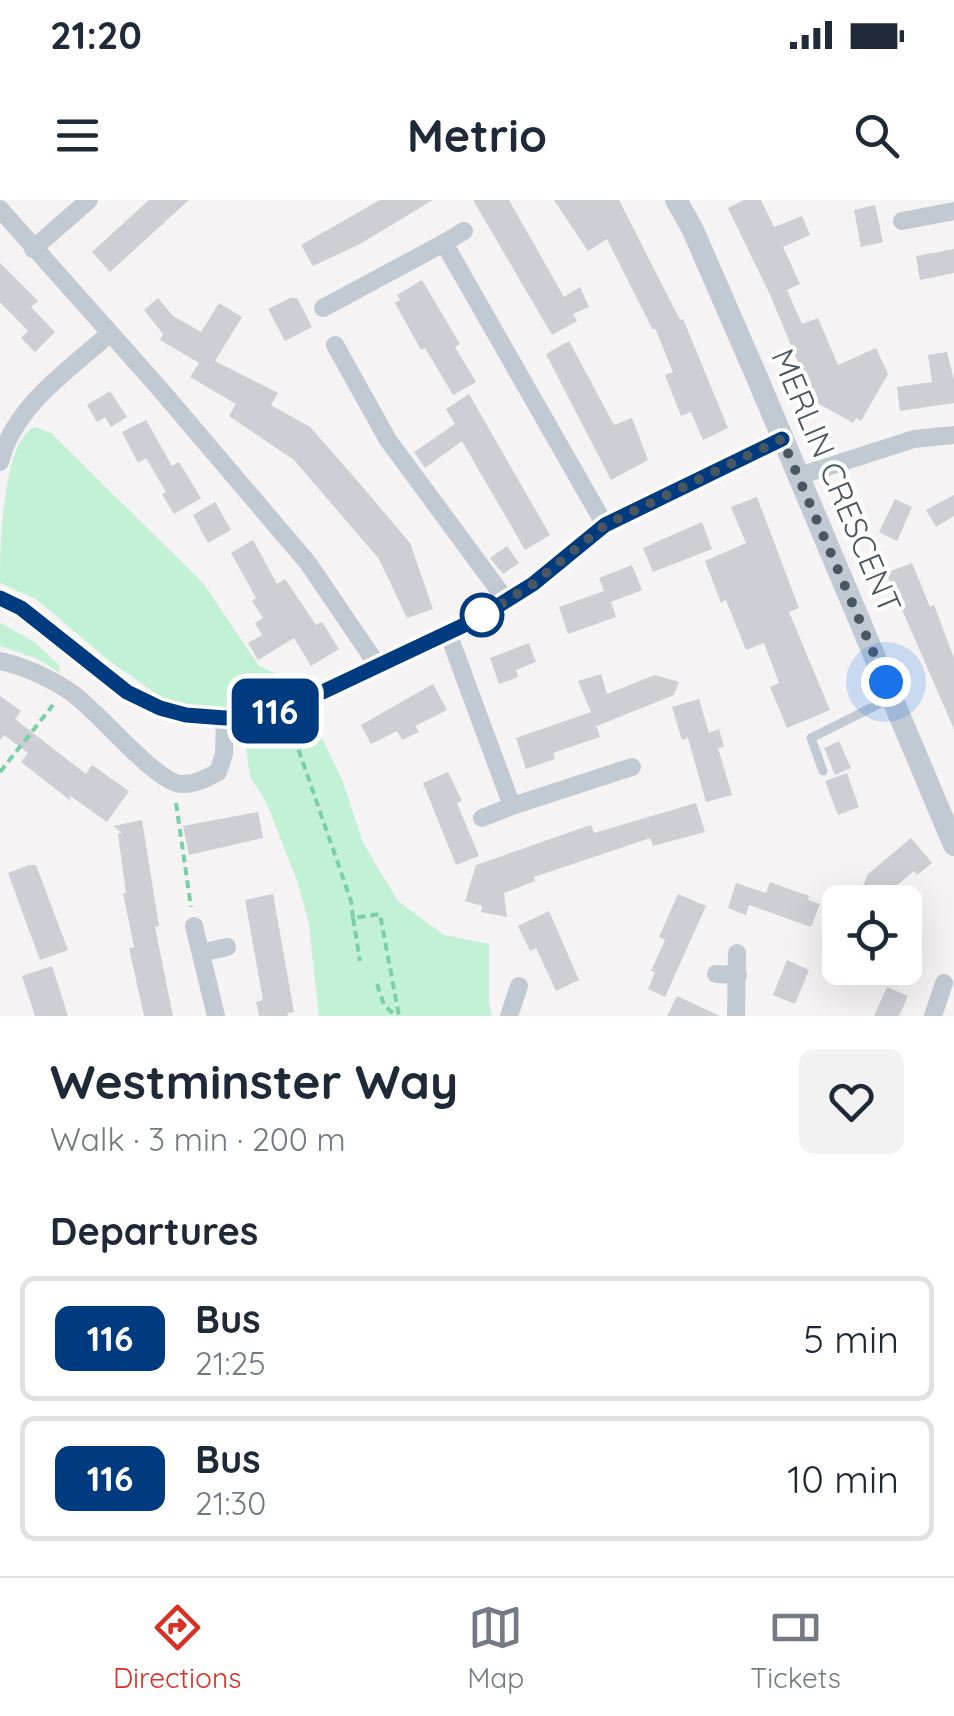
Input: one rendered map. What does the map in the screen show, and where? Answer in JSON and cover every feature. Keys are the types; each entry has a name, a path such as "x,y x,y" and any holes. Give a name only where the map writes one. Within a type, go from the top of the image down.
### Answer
{"street":[{"path":"33,249 89,200"},
{"name":"MERLIN CRESCENT","path":"676,200 692,228 954,846"},
{"path":"0,209 160,388 308,563 378,666"},
{"path":"902,221 954,211"},
{"path":"324,308 464,230"},
{"path":"444,243 605,525"},
{"path":"0,462 5,442 20,416 109,334"},
{"path":"335,345 388,440 506,600"},
{"path":"798,476 914,439 954,435"},
{"path":"0,598 21,608 127,692 160,708 186,715 258,716 284,708 448,633 533,584 605,525 782,439"},
{"path":"448,633 512,806"},
{"path":"0,662 13,664 65,689 163,777 182,784 218,772 224,754 225,718"},
{"path":"482,818 632,768"},
{"path":"194,926 216,1016"},
{"path":"201,953 228,948"},
{"path":"736,1016 737,953"},
{"path":"716,974 738,975"},
{"path":"941,1011 944,984"},
{"path":"509,1016 519,986"}],"lane":[{"path":"823,771 811,738 892,698"}],"path":[{"path":"0,772 65,689"},
{"path":"284,708 351,900 360,961"},
{"path":"182,784 176,797 176,820 194,926"},
{"path":"353,918 380,914 398,1016"},
{"path":"376,984 384,1005 398,1016"}],"green space":[{"path":"35,427 51,433 203,583 259,666 308,688 297,696 226,709 162,698 107,659 36,599 0,583 9,473 24,436"},
{"path":"0,623 35,642 59,665 60,673 38,659 0,646"},
{"path":"315,723 343,782 363,843 398,901 444,935 489,944 492,1016 319,1016 309,925 298,883 267,804 250,776 246,748"}],"building":[{"path":"149,200 189,200 110,272 92,252"},
{"path":"380,200 433,200 360,244 313,266 301,245"},
{"path":"473,200 509,200 564,297 580,287 589,307 573,314 577,321 552,335"},
{"path":"554,200 619,200 680,320 683,319 728,428 703,440 691,412 681,416 665,375 673,372 655,328 607,239 588,251"},
{"path":"744,200 761,200 774,227 802,216 810,235 783,247 800,284 787,290 802,324 818,318 838,365 876,348 888,374 861,421 856,418 853,423 814,401 771,297 728,208"},
{"path":"875,205 883,242 861,247 854,210"},
{"path":"954,249 954,273 920,280 916,256"},
{"path":"0,263 38,301 31,307 55,332 35,352 21,338 28,331 0,302"},
{"path":"422,280 460,344 455,347 476,382 453,395 425,348 421,350 395,303 400,300 397,295"},
{"path":"158,298 173,316 201,332 219,303 242,317 215,361 278,393 271,405 310,427 355,478 410,543 433,609 407,618 379,559 294,460 229,416 236,404 190,377 199,363 160,340 163,334 144,310"},
{"path":"297,298 312,327 285,341 268,309"},
{"path":"569,341 614,425 632,418 648,460 611,480 546,354"},
{"path":"947,352 954,380 954,403 900,411 897,387 932,382 928,355"},
{"path":"110,391 127,417 111,427 105,417 97,422 87,405"},
{"path":"469,394 550,535 525,550 462,441 425,468 414,452 455,424 446,409"},
{"path":"146,420 172,466 179,462 201,498 174,514 146,458 138,463 122,432"},
{"path":"954,495 954,516 936,527 926,510"},
{"path":"757,497 799,608 789,612 830,710 787,728 770,687 779,683 764,643 746,650 726,600 721,603 705,561 746,543 731,507"},
{"path":"895,499 912,507 897,541 879,532"},
{"path":"215,502 231,530 208,543 193,515"},
{"path":"702,522 712,549 653,572 643,548"},
{"path":"253,540 277,584 285,579 316,625 322,622 339,649 311,666 294,638 258,660 248,643 262,635 255,623 263,618 231,553"},
{"path":"507,546 519,563 503,574 490,558"},
{"path":"912,563 930,607 934,605 954,658 954,729 886,573"},
{"path":"632,565 642,590 611,602 616,617 568,634 559,607 604,591 599,578"},
{"path":"529,643 536,662 516,670 518,677 499,684 490,658"},
{"path":"601,674 607,694 655,675 679,682 674,695 597,726 595,722 600,737 553,753 555,759 526,769 516,738 591,712 578,681"},
{"path":"433,684 447,710 415,726 419,732 402,740 397,731 371,744 361,725"},
{"path":"0,696 21,711 15,719 86,774 92,765 129,791 107,822 69,795 71,801 21,762 28,753 4,735 0,740"},
{"path":"699,699 709,733 719,729 724,747 718,748 732,795 706,802 688,738 682,740 672,707"},
{"path":"839,741 851,768 835,775 824,748"},
{"path":"448,772 462,801 457,803 479,856 456,865 423,783"},
{"path":"847,773 859,807 838,815 825,781"},
{"path":"696,803 705,832 653,846 650,838 534,877 535,881 504,893 507,917 481,912 482,906 465,901 476,865 591,825 594,833"},
{"path":"258,812 263,838 189,855 183,826"},
{"path":"142,820 159,926 155,927 173,1016 144,1016 129,948 134,947 123,893 118,834 122,833 113,826"},
{"path":"911,838 932,863 897,885 863,885 868,874"},
{"path":"36,865 68,950 40,960 8,873"},
{"path":"770,882 820,904 811,927 749,905 746,915 728,908 736,883 766,893"},
{"path":"273,894 294,1012 287,1013 288,1016 259,1016 256,1002 263,1000 245,900"},
{"path":"678,894 706,906 665,997 648,989 655,972 651,971 665,940 659,937"},
{"path":"549,911 579,980 556,991 536,948 530,951 518,926"},
{"path":"787,960 809,970 795,1004 773,995"},
{"path":"52,966 68,1016 35,1016 22,976"},
{"path":"887,987 908,996 899,1016 874,1016"},
{"path":"677,996 720,1016 667,1016"}],"bus line":[{"name":"116","path":"0,598 21,608 102,675 160,708 186,715 258,716 297,704 477,619 533,584 605,525 782,439"}],"route":[{"path":"482,615 477,619 533,584 605,525 782,439 886,682"}]}
